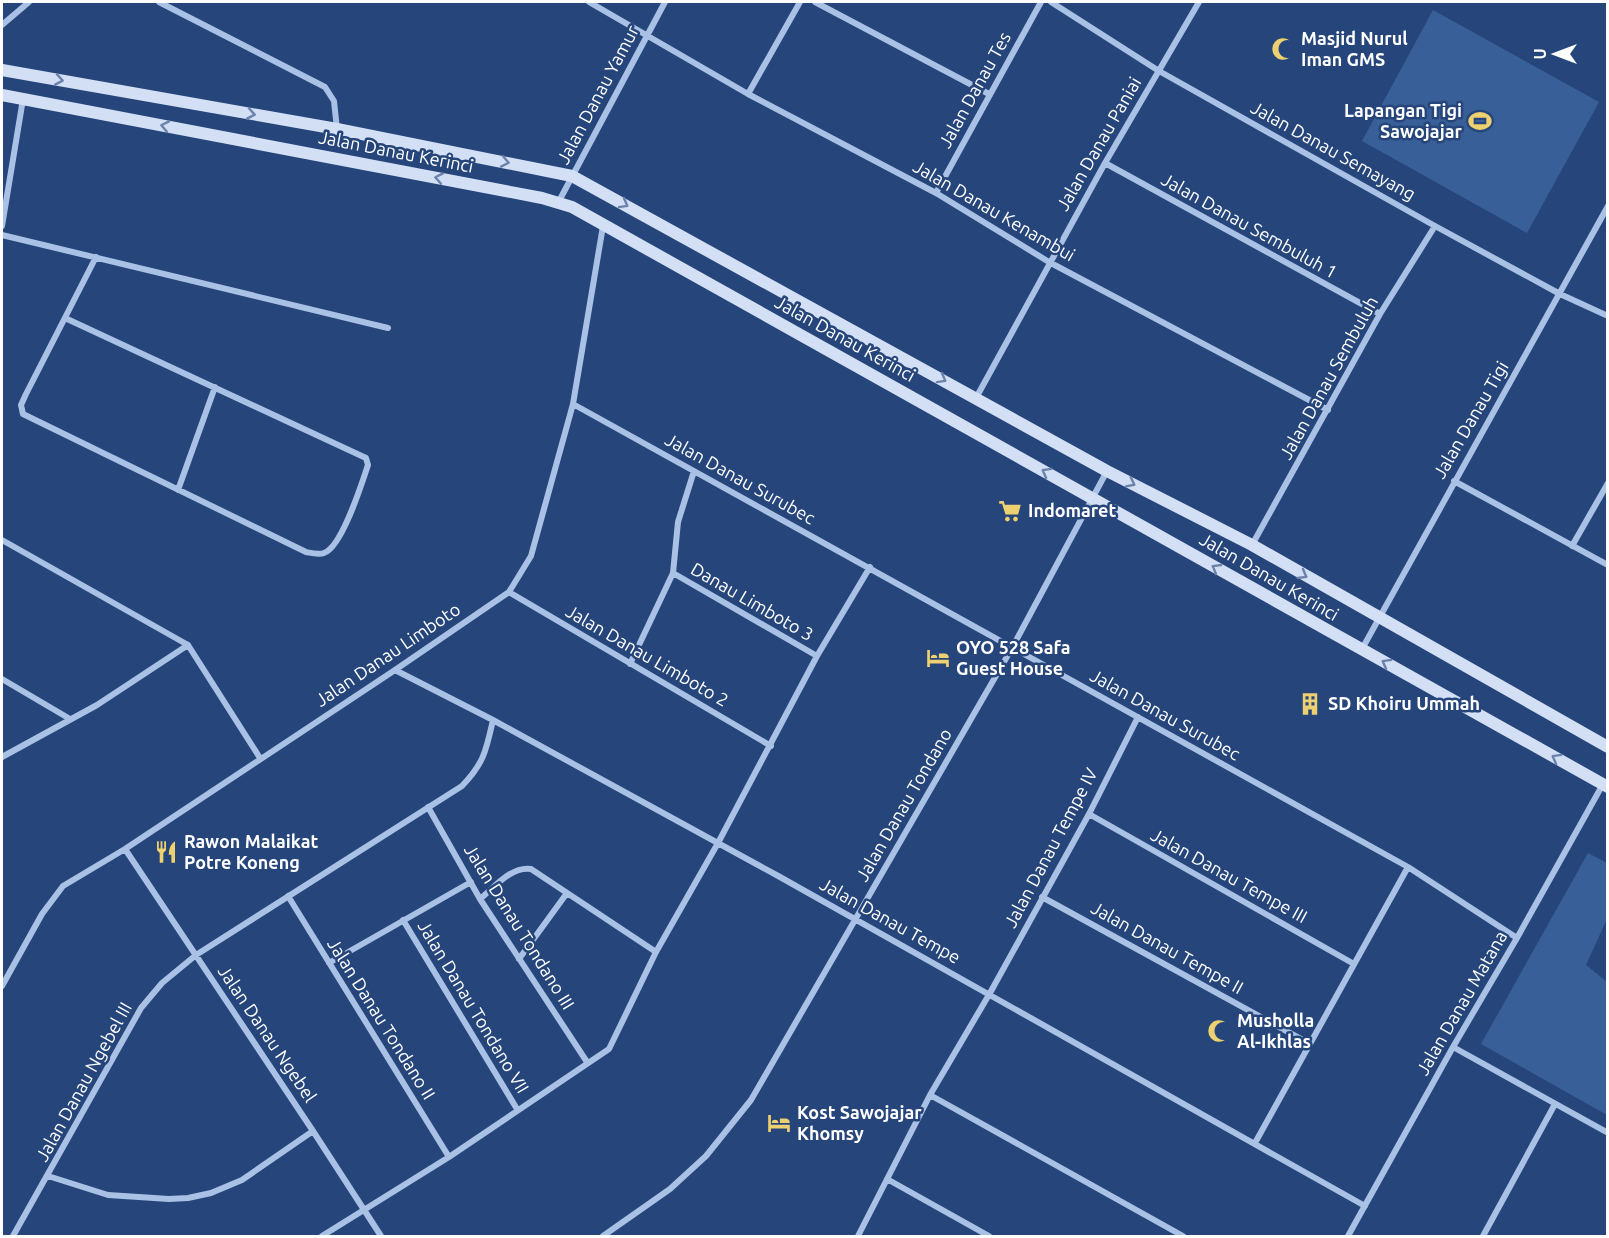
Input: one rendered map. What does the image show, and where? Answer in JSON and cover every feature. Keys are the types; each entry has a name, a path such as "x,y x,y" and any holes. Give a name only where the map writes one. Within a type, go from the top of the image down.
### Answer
{"street":[{"path":"2,25 29,2"},
{"path":"159,2 325,87 334,101 337,129"},
{"name":"Jalan Danau Kenambui","path":"589,2 748,94 936,193 1049,262 1328,410"},
{"name":"Jalan Danau Yamur","path":"558,203 665,2"},
{"path":"748,94 800,2"},
{"path":"815,2 989,94"},
{"name":"Jalan Danau Tes","path":"936,193 1041,2"},
{"name":"Jalan Danau Semayang","path":"1050,2 1159,71 1435,226 1560,294 1608,316"},
{"name":"Jalan Danau Paniai","path":"976,398 1049,262 1199,2"},
{"name":"Jalan Danau Kerinci","path":"2,70 337,129 572,176 1107,471 1252,546 1608,747"},
{"name":"Jalan Danau Kerinci","path":"2,95 572,207 1605,785"},
{"path":"2,226 23,98"},
{"name":"Jalan Danau Sembuluh 1","path":"1105,163 1380,314"},
{"name":"Jalan Danau Tigi","path":"1361,650 1608,206"},
{"name":"Jalan Danau Limboto","path":"2,986 42,914 63,886 125,849 395,670 508,591 531,556 573,404 603,226"},
{"name":"Jalan Danau Sembuluh","path":"1252,546 1380,314 1435,226"},
{"path":"2,235 388,328"},
{"path":"65,318 366,458 368,465 350,517 331,550 322,554 306,552 23,414 21,405 65,318 96,257"},
{"path":"178,490 215,387"},
{"name":"Jalan Danau Surubec","path":"573,404 1408,867 1517,938"},
{"path":"630,664 673,573 678,522 694,471"},
{"name":"Jalan Danau Tondano","path":"603,1236 670,1189 706,1156 750,1100 1012,648 1107,471"},
{"path":"1454,481 1608,565"},
{"path":"1572,546 1608,483"},
{"path":"2,540 188,645 260,758"},
{"path":"322,1236 449,1157 609,1049 656,952 771,746 817,656 870,567"},
{"name":"Danau Limboto 3","path":"673,573 817,656"},
{"name":"Jalan Danau Limboto 2","path":"508,591 771,746"},
{"path":"2,757 97,705 188,645"},
{"name":"Jalan Danau Tempe","path":"395,670 493,720 990,993 1365,1206"},
{"path":"2,679 70,719"},
{"name":"Jalan Danau Tempe IV","path":"858,1236 930,1095 990,993 1089,814 1138,717"},
{"name":"Jalan Danau Ngebel III","path":"13,1236 141,1008 162,983 196,955 462,786 475,773 484,757 493,720"},
{"name":"Jalan Danau Matana","path":"1348,1236 1453,1047 1605,785"},
{"name":"Jalan Danau Tondano III","path":"428,807 480,899 587,1062"},
{"name":"Jalan Danau Tempe III","path":"1089,814 1354,964"},
{"name":"Jalan Danau Ngebel","path":"125,849 314,1131 381,1236"},
{"path":"1255,1143 1408,867"},
{"path":"480,899 513,872 522,868 531,869 656,952"},
{"path":"330,963 471,882"},
{"path":"519,958 567,893"},
{"name":"Jalan Danau Tondano II","path":"288,896 449,1157"},
{"name":"Jalan Danau Tempe II","path":"1042,897 1310,1044"},
{"name":"Jalan Danau Tondano VII","path":"403,920 518,1109"},
{"path":"1453,1047 1608,1133"},
{"path":"930,1095 1183,1236"},
{"path":"1483,1236 1555,1104"},
{"path":"48,1176 108,1195 188,1198 212,1193 242,1180 314,1131"},
{"path":"887,1179 989,1236"}],"shaded area":[{"name":"Lapangan Tigi Sawojajar","path":"1433,10 1599,102 1527,233 1362,141"},
{"path":"1588,853 1607,863 1607,919 1586,965 1607,982 1607,1115 1481,1044"}],"place":[{"name":"Masjid Nurul Iman GMS","path":"1283,49"},
{"name":"Lapangan Tigi Sawojajar","path":"1480,121"},
{"name":"Indomaret","path":"1010,511"},
{"name":"OYO 528 Safa Guest House","path":"938,658"},
{"name":"SD Khoiru Ummah","path":"1310,704"},
{"name":"Rawon Malaikat Potre Koneng","path":"166,852"},
{"name":"Musholla Al-Ikhlas","path":"1219,1031"},
{"name":"Kost Sawojajar Khomsy","path":"779,1123"}]}
